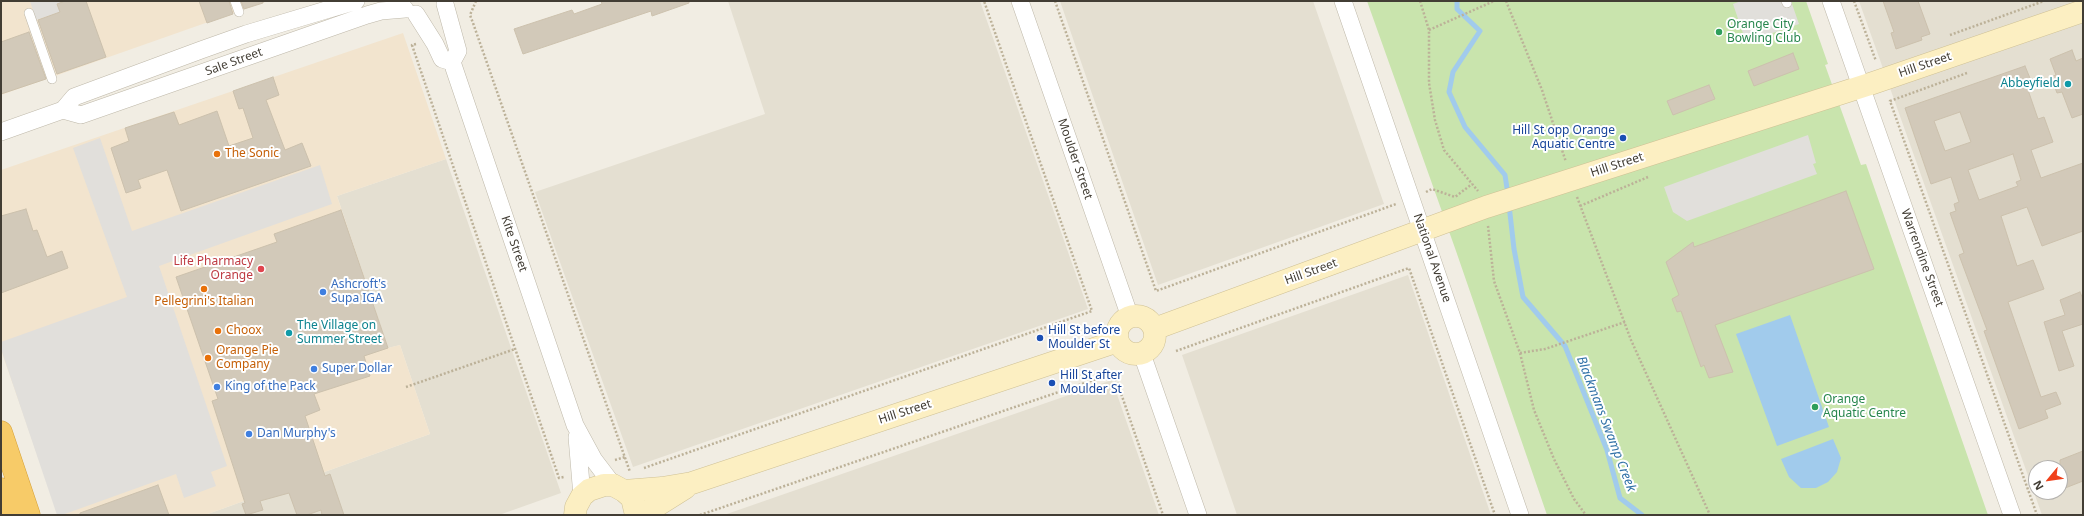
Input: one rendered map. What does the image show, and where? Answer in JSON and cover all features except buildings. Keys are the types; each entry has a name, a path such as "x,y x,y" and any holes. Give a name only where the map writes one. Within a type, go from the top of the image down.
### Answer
{"highway":[{"path":"1,432 29,515"},
{"path":"1,489 10,515"}],"street":[{"name":"Sale Street","path":"1,132 63,110 74,97 124,78 246,34 356,1"},
{"name":"Moulder Street","path":"1020,1 1130,317"},
{"name":"National Avenue","path":"1343,1 1520,515"},
{"name":"Warrendine Street","path":"1831,1 2012,515"},
{"name":"Sale Street","path":"63,110 82,115 367,15 381,11 406,8 432,13 446,2"},
{"name":"Kite Street","path":"446,2 451,31 458,52 452,62 575,425 598,465 619,488"},
{"path":"406,8 431,38 442,59 452,62"},
{"name":"Hill Street","path":"1154,329 1493,205 1861,87 2083,12"},
{"path":"1130,317 1141,317 1151,323 1154,329 1154,341 1148,351 1142,354 1136,355 1125,351 1118,341 1118,330 1120,324 1130,317"},
{"name":"Hill Street","path":"575,508 596,486 652,489 692,483 1118,341"},
{"path":"1142,354 1198,515"},
{"name":"Kite Street","path":"575,425 581,471 575,508"},
{"name":"Hill Street","path":"642,515 692,483"},
{"path":"619,488 632,498 636,515"}],"lane":[{"path":"235,1 239,12"},
{"path":"29,13 52,79"},
{"path":"124,78 148,93"}],"path":[{"path":"476,1 470,15 630,472 1092,311 984,1"},
{"path":"1055,1 1156,291 1412,199 1432,189 1455,197 1472,184"},
{"path":"1420,1 1429,30 1429,83 1435,120 1444,150 1466,176"},
{"path":"1429,30 1494,1"},
{"path":"1506,1 1542,90 1580,206 1625,322 1710,515"},
{"path":"1854,1 1875,62 1883,59"},
{"path":"1949,35 2044,1"},
{"path":"451,31 473,23"},
{"path":"431,38 412,45 559,478 581,471"},
{"path":"1890,101 2036,515"},
{"path":"1493,205 1494,281 1520,353 1534,410 1571,493 1586,515"},
{"path":"1176,351 1409,268 1495,515"},
{"path":"1520,353 1545,349 1625,322"},
{"path":"406,387 515,349"},
{"path":"700,515 1114,373 1163,515"},
{"path":"598,465 625,457"},
{"path":"644,468 652,489"}],"shaded area":[{"path":"1,1 268,1 1,95"},
{"path":"30,1 65,1 57,4 60,12 36,20"},
{"path":"728,1 980,1 1088,309 633,467 535,192 765,114"},
{"path":"1060,1 1313,1 1384,204 1158,285"},
{"path":"1741,1 1791,1 1799,24 1746,42 1733,4"},
{"path":"1859,1 2083,1 2083,515 2042,515 2037,500 2068,500 2068,460 2028,460 2028,476"},
{"path":"403,33 446,159 337,196 388,348 400,345 430,434 205,515 58,515 1,350 1,170"},
{"path":"1808,135 1816,163 1813,164 1817,174 1687,221 1673,212 1664,187"},
{"path":"100,138 132,231 320,165 332,204 159,266 227,466 211,472 216,486 184,498 176,474 62,515 57,515 1,349 1,342 127,297 73,148"},
{"path":"446,159 561,493 499,515 205,515 430,434 400,345 388,348 337,196"},
{"path":"1408,275 1491,515 1237,515 1182,355"},
{"path":"1112,380 1159,515 724,515"}],"green space":[{"path":"1367,1 1806,1 1828,64 1825,65 1861,165 1866,164 1988,515 1547,515 1456,251"}],"water":[{"path":"1790,315 1829,427 1777,446 1736,334"},
{"path":"1833,439 1841,458 1837,472 1828,482 1816,488 1801,488 1789,477 1781,459"}],"waterway":[{"name":"Blackmans Swamp Creek","path":"1457,1 1457,9 1480,31 1453,72 1449,92 1465,127 1505,175 1508,195"},
{"name":"Blackmans Swamp Creek","path":"1509,205 1514,249 1523,297 1565,346 1607,450 1620,498 1642,515"}],"place":[{"name":"Orange City Bowling Club","path":"1719,32"},
{"name":"Abbeyfield","path":"2068,84"},
{"name":"Hill St opp Orange Aquatic Centre","path":"1623,138"},
{"name":"The Sonic","path":"217,154"},
{"name":"Life Pharmacy Orange","path":"261,269"},
{"name":"Pellegrini's Italian","path":"204,289"},
{"name":"Ashcroft's Supa IGA","path":"323,292"},
{"name":"Choox","path":"218,331"},
{"name":"The Village on Summer Street","path":"289,333"},
{"name":"Hill St before Moulder St","path":"1040,338"},
{"name":"Orange Pie Company","path":"208,358"},
{"name":"Super Dollar","path":"314,369"},
{"name":"Hill St after Moulder St","path":"1052,383"},
{"name":"King of the Pack","path":"217,387"},
{"name":"Orange Aquatic Centre","path":"1815,407"},
{"name":"Dan Murphy's","path":"249,434"}]}
